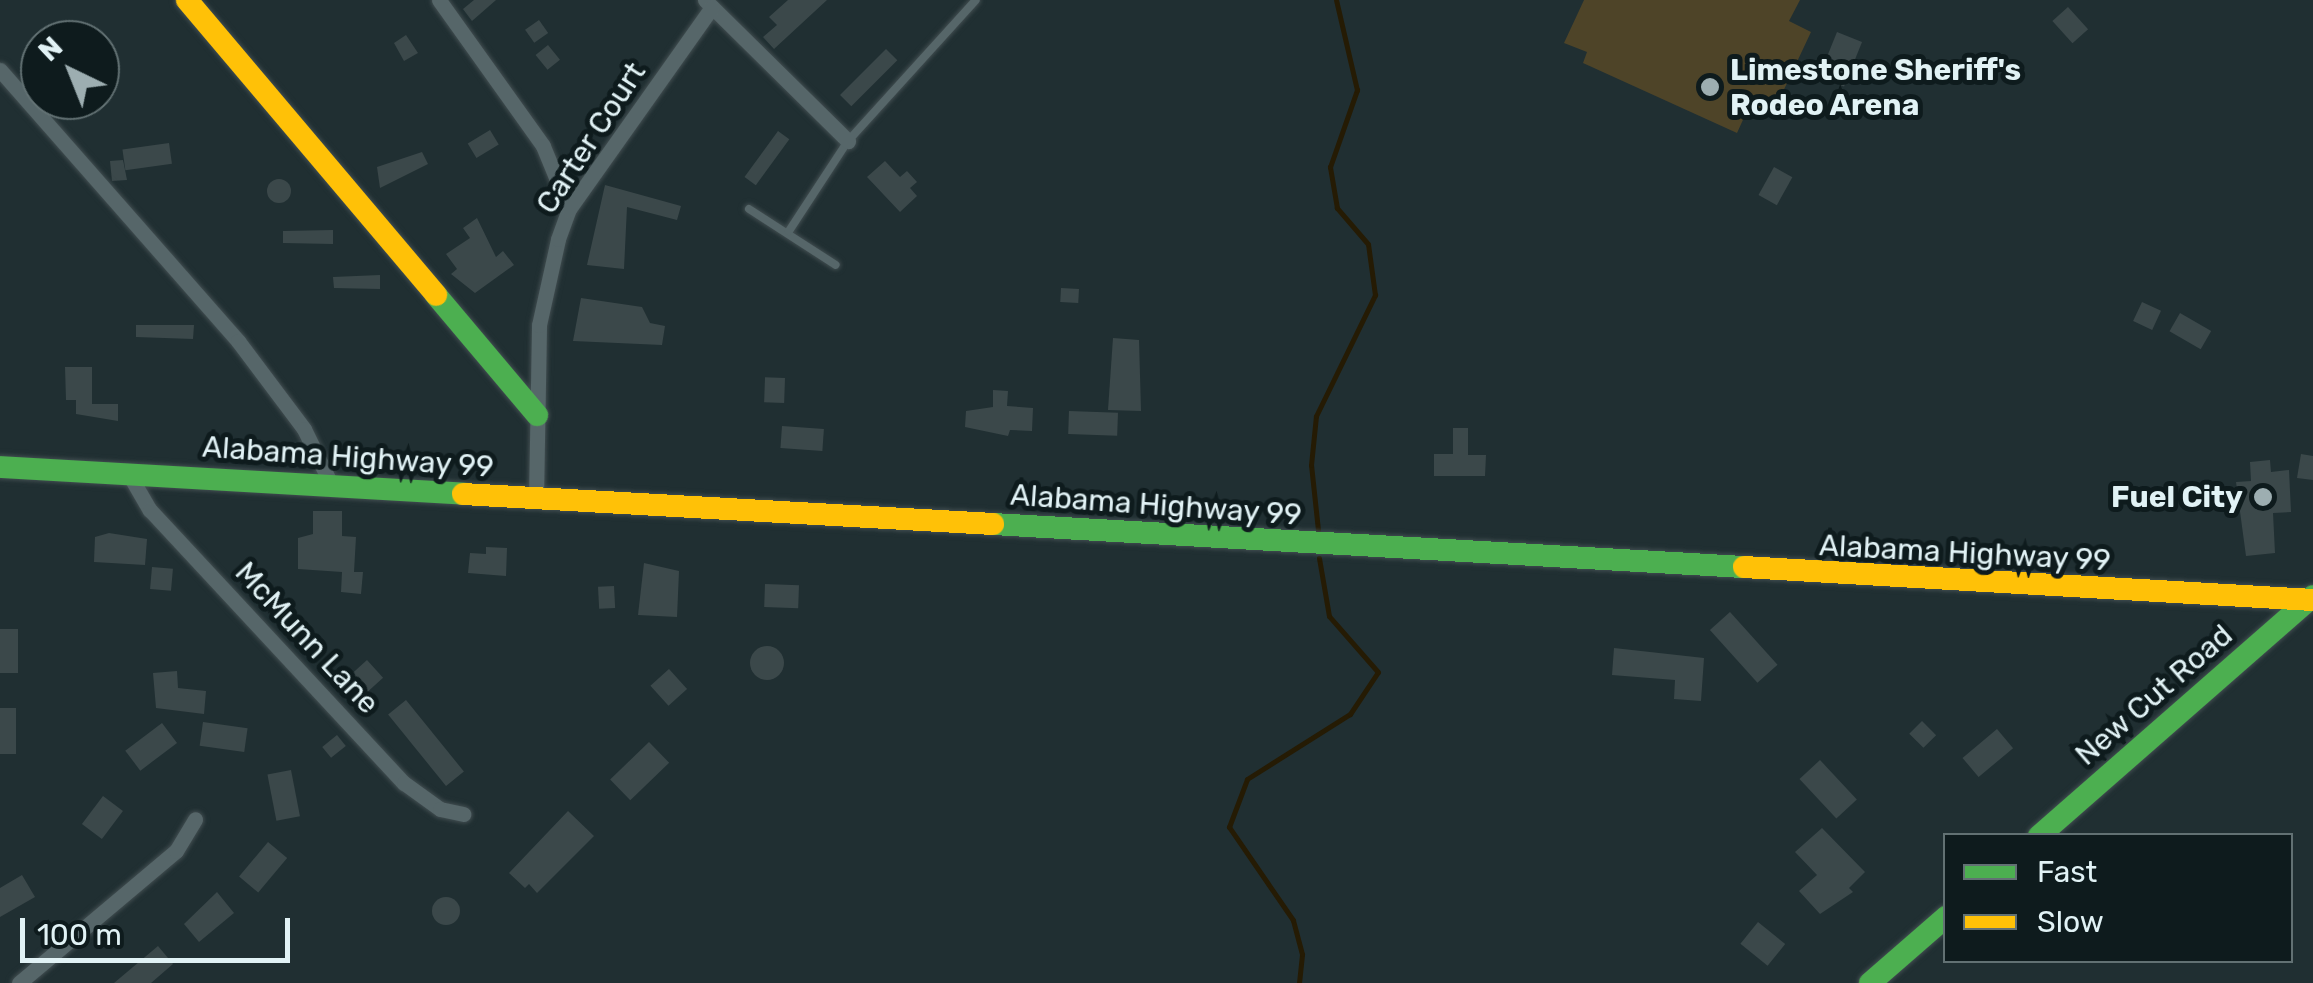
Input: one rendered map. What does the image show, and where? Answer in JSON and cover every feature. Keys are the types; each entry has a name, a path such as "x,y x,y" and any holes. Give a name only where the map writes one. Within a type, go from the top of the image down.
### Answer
{"main road":[{"path":"187,0 537,414"},
{"name":"Alabama Highway 99","path":"0,467 2312,599"},
{"name":"New Cut Road","path":"2042,833 2312,599"},
{"path":"1870,983 1943,920"}],"street":[{"path":"438,0 543,146 570,209"},
{"name":"Carter Court","path":"536,499 539,325 570,209 709,4"},
{"path":"709,4 848,141"},
{"path":"0,70 238,341 304,429 331,484"},
{"name":"McMunn Lane","path":"130,476 150,510 404,783 440,809 462,814"},
{"path":"19,983 176,851 195,819"}],"lane":[{"path":"789,230 848,141 976,0"},
{"path":"749,209 789,230 836,265"}],"shaded area":[{"name":"Limestone Sheriff's Rodeo Arena","path":"1584,0 1800,0 1789,21 1811,32 1771,117 1747,111 1737,133 1583,63 1587,52 1564,43"}],"building":[{"path":"474,0 496,0 472,21 463,9"},
{"path":"788,0 827,0 774,49 763,37 777,25 769,17"},
{"path":"2068,7 2088,29 2072,43 2052,21"},
{"path":"539,20 548,33 534,43 525,30"},
{"path":"1837,32 1862,42 1844,87 1819,77"},
{"path":"406,35 418,53 404,61 394,43"},
{"path":"548,45 560,60 548,70 536,55"},
{"path":"886,49 897,60 851,106 840,95"},
{"path":"490,130 499,145 476,158 468,143"},
{"path":"778,131 789,139 756,185 744,177"},
{"path":"169,143 172,164 125,170 122,150"},
{"path":"422,152 428,164 380,188 377,167"},
{"path":"123,160 127,180 112,181 110,161"},
{"path":"885,161 900,177 907,171 917,182 910,188 917,196 900,212 867,177"},
{"path":"1774,167 1792,177 1777,205 1758,195"},
{"path":"279,179 288,182 288,200 279,203 270,200 267,191 270,182"},
{"path":"605,185 681,206 677,220 627,207 624,269 587,265"},
{"path":"477,218 496,257 503,251 514,265 475,293 451,274 457,269 446,254 470,238 463,228"},
{"path":"333,230 333,244 283,243 283,231"},
{"path":"380,275 380,289 334,288 333,277"},
{"path":"1061,288 1079,289 1078,303 1060,302"},
{"path":"581,298 642,307 650,323 665,326 662,345 573,341"},
{"path":"2142,302 2161,311 2152,330 2133,321"},
{"path":"2180,313 2211,331 2201,349 2170,331"},
{"path":"136,325 194,325 193,339 136,337"},
{"path":"1113,338 1139,340 1141,411 1108,410"},
{"path":"65,367 92,367 92,404 118,404 118,421 76,414 76,400 66,400"},
{"path":"765,377 785,378 784,403 764,402"},
{"path":"993,390 1008,391 1007,406 1033,408 1032,431 1010,430 1008,436 965,427 966,411 993,407"},
{"path":"1069,411 1118,413 1117,436 1068,434"},
{"path":"782,426 824,429 822,451 780,448"},
{"path":"1453,428 1468,428 1468,455 1486,455 1485,476 1434,476 1434,454 1453,454"},
{"path":"2301,454 2313,456 2313,480 2297,478"},
{"name":"Fuel City","path":"2270,460 2271,472 2289,470 2291,512 2273,513 2275,553 2246,556 2236,482 2251,481 2250,462"},
{"path":"313,511 342,511 342,536 356,537 354,572 363,572 361,594 341,592 342,572 298,569 298,538 313,534"},
{"path":"109,533 147,539 145,565 94,562 95,537"},
{"path":"486,547 507,548 506,576 468,573 470,553 486,554"},
{"path":"644,563 679,571 677,617 638,615"},
{"path":"152,567 173,569 171,591 150,589"},
{"path":"765,584 799,585 798,608 764,607"},
{"path":"614,586 615,608 599,609 598,587"},
{"path":"1730,612 1778,665 1757,683 1710,630"},
{"path":"0,629 18,629 18,673 0,673"},
{"path":"767,646 779,651 784,663 779,675 767,680 755,675 750,663 755,651"},
{"path":"1614,648 1704,658 1701,701 1674,699 1675,680 1612,675"},
{"path":"367,660 383,678 366,693 350,675"},
{"path":"669,669 687,689 668,706 650,686"},
{"path":"177,671 178,688 206,691 204,714 156,708 153,673"},
{"path":"406,700 464,771 446,786 388,714"},
{"path":"0,708 16,708 16,754 0,754"},
{"path":"1922,721 1936,735 1923,748 1909,734"},
{"path":"203,722 248,728 244,752 200,746"},
{"path":"162,723 177,743 140,771 125,751"},
{"path":"1997,729 2013,748 1979,777 1963,758"},
{"path":"337,735 346,746 331,758 322,747"},
{"path":"649,742 669,763 630,800 610,780"},
{"path":"1820,760 1857,799 1836,819 1800,779"},
{"path":"291,770 300,816 276,821 267,775"},
{"path":"103,796 123,811 102,839 82,824"},
{"path":"568,811 594,836 537,893 529,884 525,888 509,873"},
{"path":"1822,828 1865,872 1849,888 1853,892 1820,914 1799,891 1817,875 1795,852"},
{"path":"268,842 287,858 258,893 239,876"},
{"path":"22,875 35,897 0,917 0,888"},
{"path":"217,892 234,913 199,942 184,924"},
{"path":"446,897 456,901 460,911 456,921 446,925 436,921 432,911 436,901"},
{"path":"1758,922 1785,944 1768,966 1740,944"},
{"path":"158,946 173,964 151,983 114,983"}],"waterway":[{"path":"1318,530 1311,465 1316,416 1375,295 1368,244 1337,208 1330,167 1357,90 1336,0"},
{"path":"1299,983 1302,954 1293,920 1229,827 1247,779 1350,714 1378,672 1329,616 1319,558"}],"traffic: fast":[{"path":"436,295 537,415"},
{"path":"0,467 463,494"},
{"path":"993,524 1744,567"},
{"path":"2042,833 2313,596"},
{"path":"1870,983 1943,920"}],"traffic: slow":[{"path":"187,0 436,295"},
{"path":"463,494 993,524"},
{"path":"1744,567 2313,600"}],"place":[{"name":"Limestone Sheriff's Rodeo Arena","path":"1710,87"},
{"name":"Fuel City","path":"2263,497"}]}
